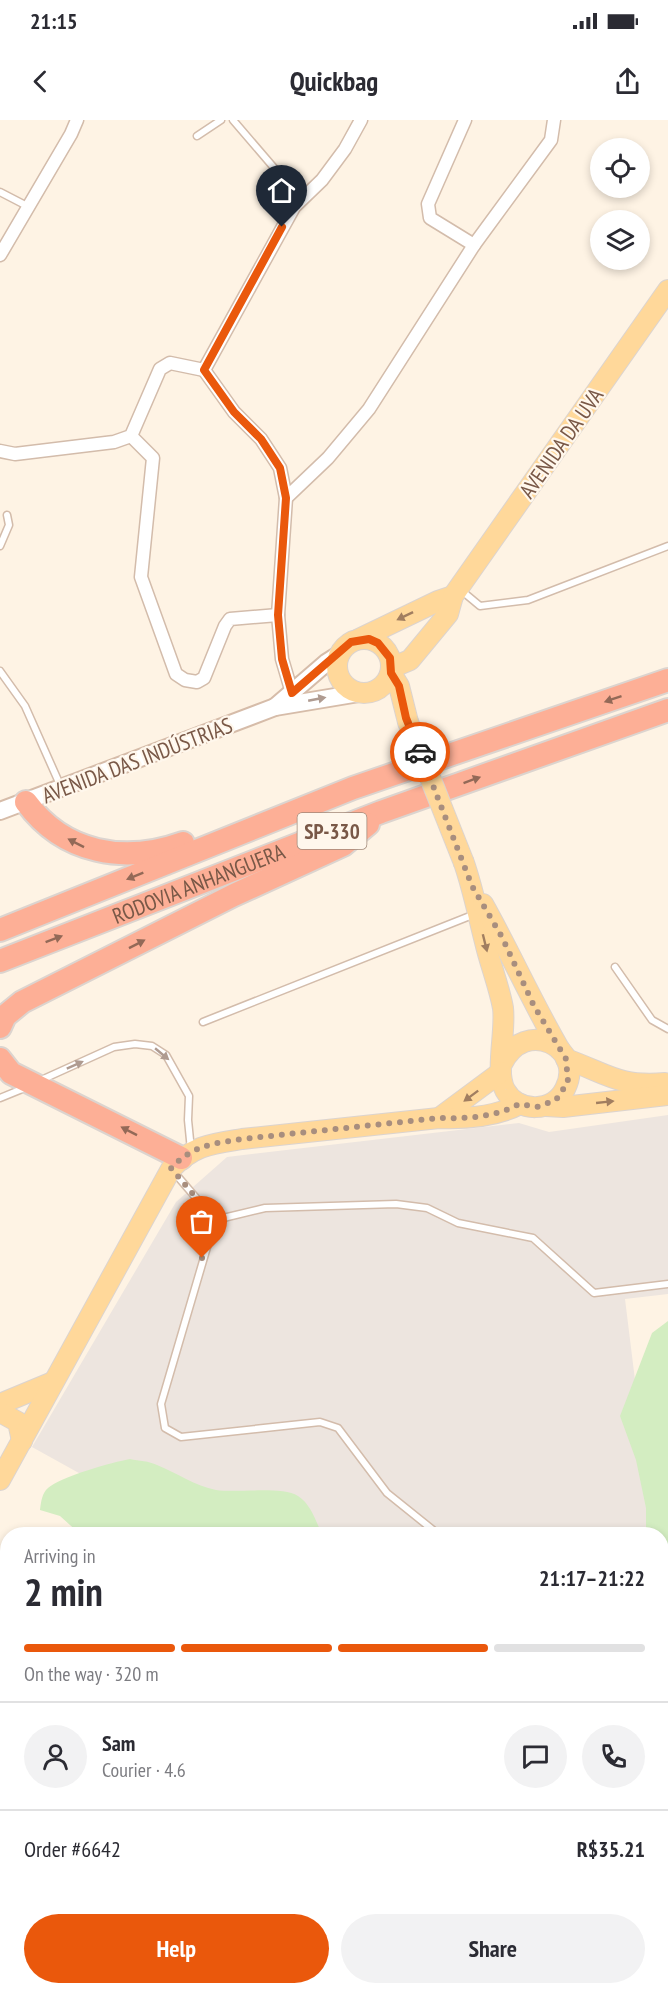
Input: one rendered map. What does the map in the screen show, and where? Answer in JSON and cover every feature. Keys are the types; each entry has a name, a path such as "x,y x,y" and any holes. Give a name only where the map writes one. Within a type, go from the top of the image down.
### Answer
{"highway":[{"name":"RODOVIA ANHANGUERA","path":"0,930 353,788 668,680"},
{"name":"RODOVIA ANHANGUERA","path":"0,961 381,812 668,710"},
{"path":"26,802 39,819 59,834 87,848 113,854 136,855 166,849 310,798 353,788"},
{"path":"0,1027 5,1016 22,1002 234,895 343,844 381,812"},
{"path":"0,1059 12,1073 181,1159"}],"main road":[{"name":"AVENIDA DA UVA","path":"391,670 410,660 448,614 456,592 668,290"},
{"path":"407,720 386,696 351,690 340,678 337,662 340,654 344,647 358,639 456,592"},
{"path":"358,639 378,643 386,649 391,670 399,686 407,720 472,886 503,1010 502,1068 506,1090 519,1104 537,1107 563,1107 668,1095"},
{"name":"AVENIDA DAS INDÚSTRIAS","path":"274,707 340,654"},
{"path":"367,691 391,670"},
{"name":"AVENIDA DAS INDÚSTRIAS","path":"0,812 274,707 367,691"},
{"path":"472,886 502,937 534,1006 563,1055 568,1082 556,1100 546,1106"},
{"path":"439,1118 502,1068 507,1053 527,1040 545,1041 563,1055 617,1081 642,1085 668,1083"},
{"path":"0,1480 53,1382 181,1159 210,1144 439,1118 460,1119 506,1112 519,1104"},
{"path":"0,1404 53,1382"},
{"path":"0,1412 18,1422 22,1441"}],"street":[{"path":"0,255 30,207 77,120"},
{"path":"204,370 294,207 322,180 345,149 362,120"},
{"path":"465,120 428,204 428,213 430,218 474,245"},
{"path":"286,498 328,458 369,410 474,245 551,140 554,120"},
{"path":"0,451 15,454 114,442 131,436 160,369 170,363 204,370 234,412 261,439 280,468 286,498 278,615 282,659 292,693"},
{"path":"131,436 153,458 141,576 176,674 185,680 198,682 204,678 230,619 278,615"}],"lane":[{"path":"197,136 221,120"},
{"path":"233,120 287,183 294,207"},
{"path":"0,192 30,207"},
{"path":"0,546 9,525 7,515"},
{"path":"456,592 480,606 528,600 668,546"},
{"path":"0,671 25,706 62,789"},
{"path":"203,1023 478,913"},
{"path":"615,967 652,1020 668,1029"},
{"path":"0,1098 114,1047 135,1044 152,1046 166,1055 189,1096 188,1120 181,1159 215,1220 160,1404 165,1428 181,1437 321,1422 338,1428 387,1493 429,1527"},
{"path":"215,1220 265,1208 396,1204 427,1208 458,1223 533,1238 594,1293 668,1284"}],"shaded area":[{"path":"668,1115 668,1294 625,1299 653,1527 265,1527 124,1498 32,1447 176,1202 227,1157 519,1123 549,1132"}],"green space":[{"path":"668,1321 668,1527 646,1527 646,1508 636,1460 620,1416 652,1333"},
{"path":"130,1459 147,1462 216,1490 271,1490 291,1493 303,1499 319,1527 72,1527 60,1516 40,1510 44,1492 54,1484 87,1470"}],"way so far":[{"path":"202,1258 215,1220 171,1168 191,1150 210,1144 242,1139 439,1118 460,1119 506,1112 519,1104 528,1107 546,1106 564,1092 569,1070 566,1059 534,1006 502,937 472,886 420,752"}],"route":[{"path":"282,227 204,370 234,412 261,439 280,468 286,498 278,615 282,659 292,693 326,663 340,654 351,642 358,639 369,639 378,643 386,649 390,658 391,673 399,686 406,718 420,752"}]}
